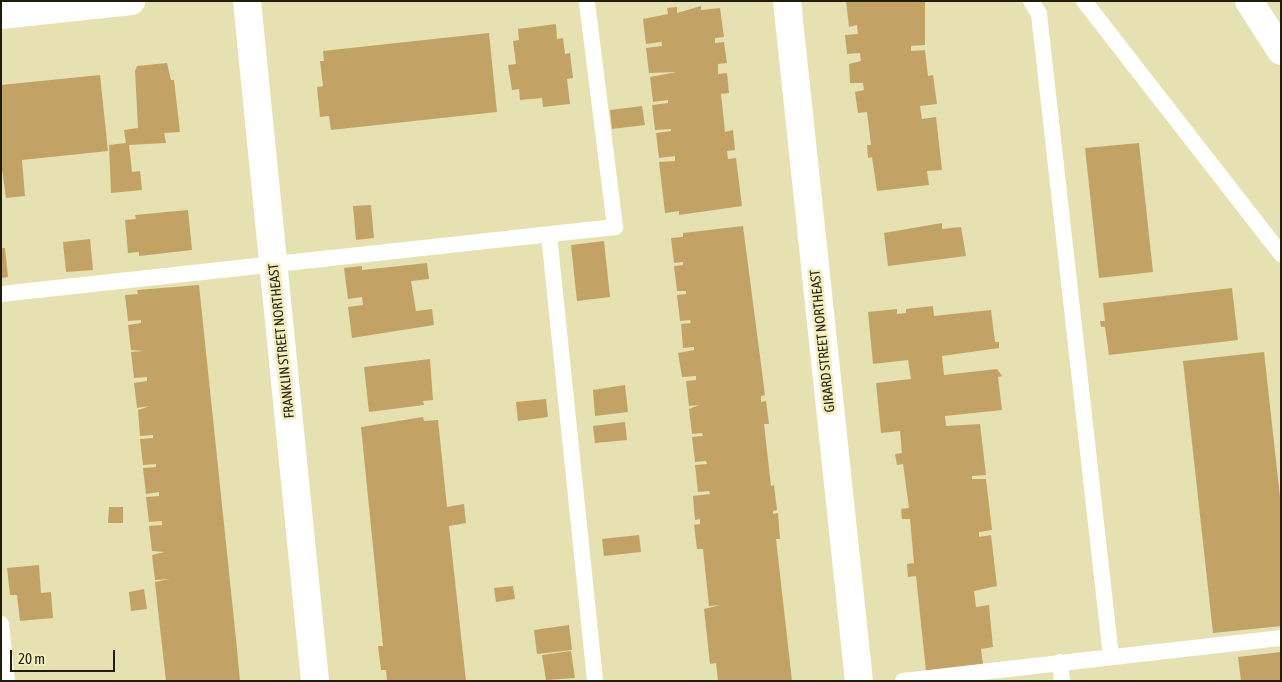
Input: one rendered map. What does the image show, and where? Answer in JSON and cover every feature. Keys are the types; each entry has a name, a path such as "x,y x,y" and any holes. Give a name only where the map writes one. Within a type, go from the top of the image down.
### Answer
{"street":[{"path":"1,15 131,1"},
{"name":"FRANKLIN STREET NORTHEAST","path":"247,1 315,681"},
{"name":"GIRARD STREET NORTHEAST","path":"787,1 859,681"},
{"path":"1249,1 1281,51"}],"lane":[{"path":"1,294 615,227 587,1"},
{"path":"1030,1 1039,14 1111,657"},
{"path":"1084,1 1281,254"},
{"path":"549,234 595,681"},
{"path":"1,624 7,681"},
{"path":"903,681 1281,638"},
{"path":"1060,662 1062,681"}],"building":[{"path":"846,1 925,1 925,45 911,46 911,51 925,50 928,76 933,75 937,104 920,106 922,119 936,117 942,170 927,171 929,185 877,191 872,157 868,158 867,145 871,145 867,112 858,113 855,92 864,90 863,83 850,83 849,64 861,61 860,53 847,54 845,35 858,34 857,25 849,27"},
{"path":"701,6 701,10 720,8 724,37 715,38 715,43 724,42 727,63 718,64 718,74 727,73 729,93 721,94 725,132 733,130 735,150 727,151 728,159 736,158 742,206 679,215 679,211 665,213 659,162 675,161 675,156 659,158 656,133 671,131 671,129 655,130 652,105 668,103 668,100 653,102 650,77 677,72 649,73 646,48 662,46 661,39 661,42 646,44 643,19 668,14 667,8 677,7 677,13"},
{"path":"556,24 557,39 563,38 565,54 570,53 573,78 567,79 570,104 543,107 542,98 520,100 519,89 512,90 508,65 516,64 513,41 519,40 518,29"},
{"path":"489,33 497,112 331,130 329,116 320,117 317,87 323,86 320,61 324,61 323,51"},
{"path":"167,63 171,80 174,80 180,132 164,133 166,143 129,145 132,172 140,171 142,190 111,193 109,145 126,143 124,130 138,128 135,71 137,66"},
{"path":"100,75 108,151 22,160 25,196 6,198 1,162 1,85"},
{"path":"642,106 645,125 612,129 610,110"},
{"path":"1139,143 1153,272 1099,278 1085,148"},
{"path":"371,205 374,238 356,240 353,206"},
{"path":"188,210 192,250 139,256 139,252 128,253 125,220 136,219 135,215"},
{"path":"942,223 942,229 961,227 966,256 888,266 884,233"},
{"path":"743,226 765,395 761,396 761,402 766,401 769,424 764,424 771,486 774,485 777,510 773,511 773,514 778,513 780,539 776,539 792,681 718,681 716,663 710,664 704,609 721,605 709,606 703,549 697,549 694,525 700,524 700,519 695,520 693,496 710,494 709,491 698,492 695,465 707,464 706,461 695,462 692,437 703,436 702,433 692,434 689,409 699,405 689,406 686,381 696,380 696,376 682,377 678,353 694,350 694,347 683,348 681,324 691,323 690,320 680,321 677,295 686,294 686,291 677,291 674,266 683,265 683,262 674,263 671,238 683,237 683,233"},
{"path":"90,239 93,270 66,272 63,242"},
{"path":"604,241 610,297 577,301 571,245"},
{"path":"1,248 5,248 8,277 1,278"},
{"path":"427,263 429,279 411,281 416,311 432,309 434,325 352,338 348,307 363,305 362,297 348,299 344,268 362,266 362,270"},
{"path":"199,285 240,681 166,681 155,582 170,579 155,580 152,555 165,552 152,551 149,526 162,525 162,521 149,522 146,497 159,496 159,492 146,494 143,468 156,467 156,464 143,465 140,439 153,438 153,435 140,436 138,410 150,406 137,408 134,383 147,381 147,377 134,378 131,352 144,351 131,350 128,325 141,323 141,320 128,321 125,295 138,294 137,290"},
{"path":"1232,288 1238,340 1109,355 1105,327 1101,327 1100,321 1105,321 1103,303"},
{"path":"933,306 934,316 991,310 995,342 999,342 999,348 942,356 944,375 997,369 1002,376 998,377 1002,410 945,416 946,426 980,424 986,475 972,476 972,479 986,479 992,530 979,532 979,537 991,535 997,586 974,591 976,607 989,605 993,647 981,649 983,664 926,671 916,576 908,577 907,564 914,563 910,519 902,519 901,509 909,508 903,464 897,465 895,454 902,453 900,431 881,433 876,383 911,379 908,360 873,364 868,312 897,309 897,314 906,313 906,309"},
{"path":"1264,352 1281,506 1281,626 1213,633 1183,361"},
{"path":"430,359 433,400 423,401 424,405 369,412 364,367"},
{"path":"625,385 628,412 595,416 593,390"},
{"path":"546,399 548,417 518,421 516,402"},
{"path":"423,417 424,421 438,420 447,507 464,504 466,523 449,526 466,681 387,681 386,670 381,670 378,646 383,646 361,427"},
{"path":"625,422 627,440 595,443 593,426"},
{"path":"109,507 123,507 123,523 108,523"},
{"path":"639,535 641,552 604,556 602,539"},
{"path":"39,565 41,593 51,592 53,618 20,621 17,595 10,595 7,568"},
{"path":"513,586 515,599 496,602 494,588"},
{"path":"144,589 147,609 131,611 129,592"},
{"path":"569,625 572,650 537,654 534,630"},
{"path":"571,651 575,678 546,680 542,655"},
{"path":"1281,652 1281,681 1241,681 1238,657"}]}
